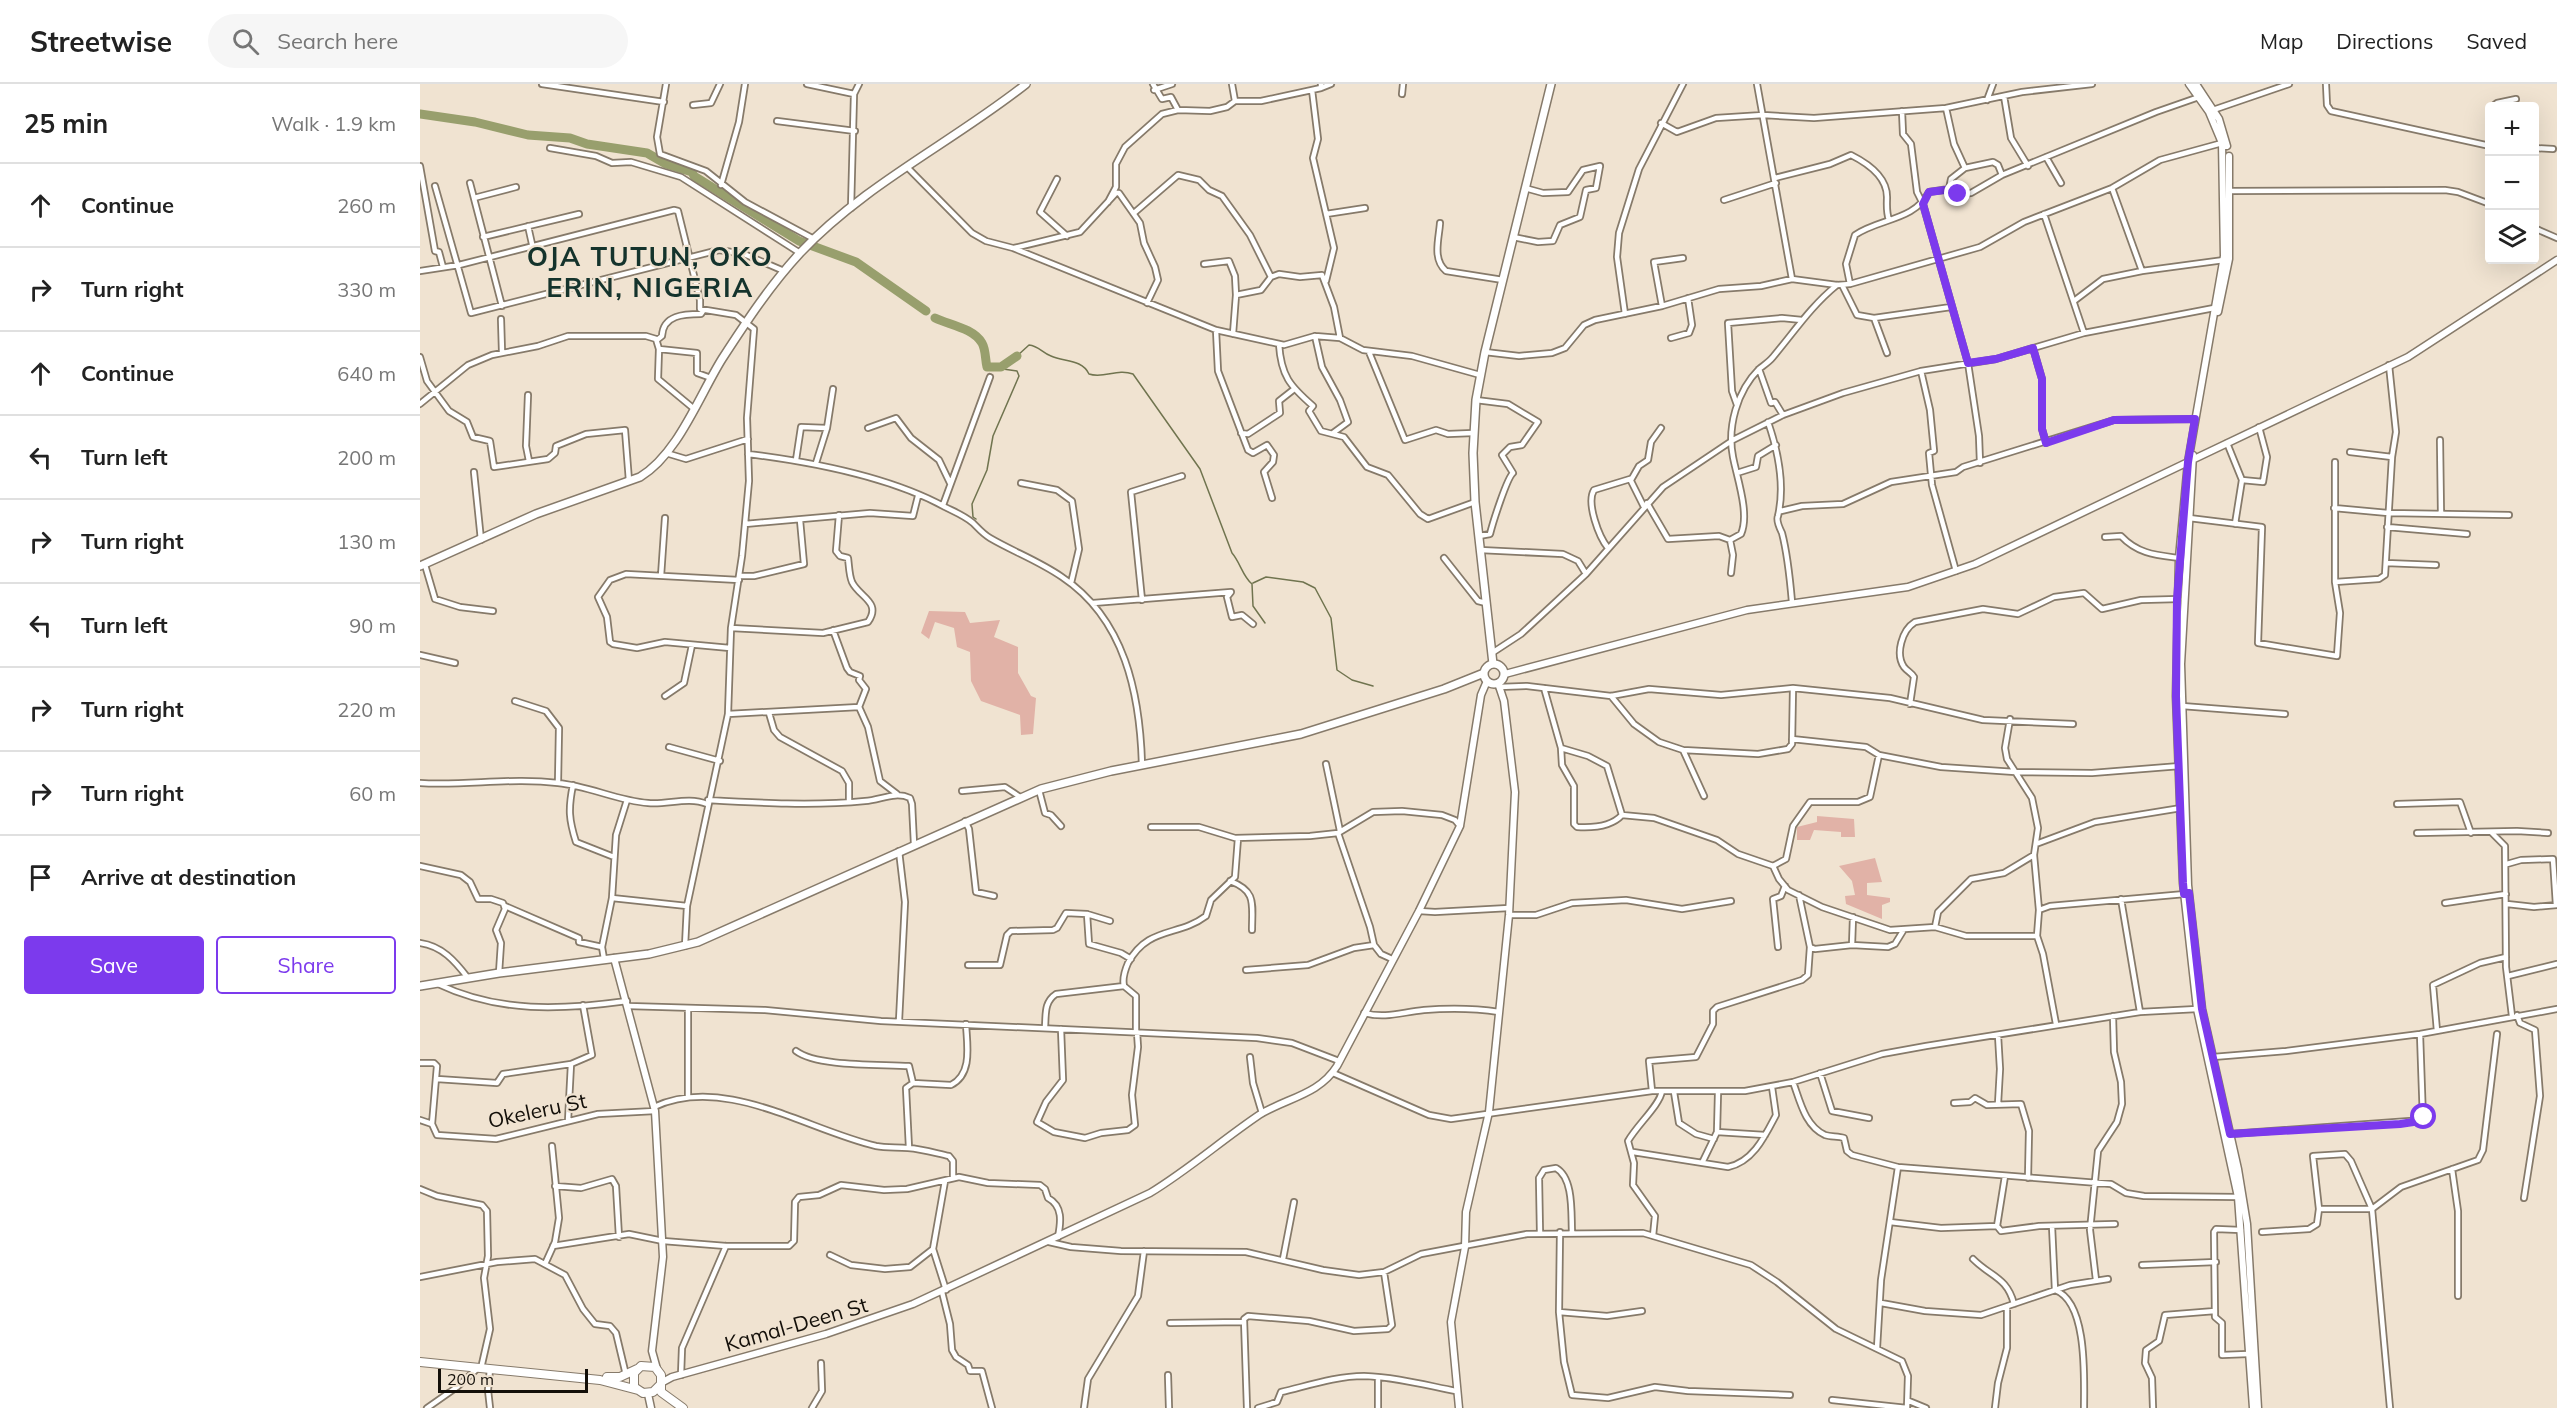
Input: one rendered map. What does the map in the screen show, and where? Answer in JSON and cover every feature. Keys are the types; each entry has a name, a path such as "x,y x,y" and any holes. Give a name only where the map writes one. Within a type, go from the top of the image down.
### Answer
{"highway":[{"path":"420,1357 490,1369 600,1380 649,1393 676,1408"},
{"path":"420,1362 607,1377 626,1374 650,1365 658,1371 663,1394 683,1408"},
{"path":"638,1390 632,1382 640,1367"},
{"path":"649,1393 660,1384"}],"main road":[{"path":"422,566 536,514 629,481 653,469 666,453 747,323 784,271 800,253 851,208 907,167 988,114 1026,84"},
{"path":"1486,678 1493,664 1475,502 1473,433 1476,400 1485,352 1551,84"},
{"path":"420,987 685,946 711,938 899,850 1039,790 1142,765 1301,734 1460,683 1486,678 1498,685 1504,674 1502,667 1493,664"}],"street":[{"path":"542,84 664,102"},
{"path":"666,84 657,137 660,154 706,171 745,202 813,240"},
{"path":"693,105 711,103 720,84"},
{"path":"721,185 739,122 745,84"},
{"path":"808,84 854,94"},
{"path":"851,208 855,131 854,94 859,84"},
{"path":"1172,84 1153,87 1162,99 1171,97 1178,110"},
{"path":"1232,84 1235,101"},
{"path":"1108,202 1116,187 1116,164 1125,147 1159,116 1178,110 1210,111 1227,107 1235,101 1261,101 1331,84"},
{"path":"1402,94 1403,84"},
{"path":"1625,314 1617,257 1619,233 1639,169 1683,84"},
{"path":"1757,84 1792,279"},
{"path":"1987,100 1993,84"},
{"path":"1661,123 1677,132 1716,118 1763,115 1814,118 1946,108 2004,96 2092,84"},
{"path":"2189,84 2209,112 2222,143 2229,265 2212,331 2195,419 2180,558 2186,894 2196,969 2247,1224 2258,1408"},
{"path":"2196,84 2213,110 2226,142 2230,191 2224,260 2214,308 2190,461 2189,518 2180,599 2176,696 2186,894 2197,1009 2238,1197 2253,1408"},
{"path":"2213,110 2289,84"},
{"path":"2326,84 2327,105 2331,111 2485,145"},
{"path":"1312,90 1318,139 1313,158 1334,248 1326,281"},
{"path":"2004,96 2011,138 2028,166"},
{"path":"1851,284 1846,264 1855,235 1888,220 1905,216 1923,204 1929,192 1953,189 1954,195 1971,193 2002,175 2199,97"},
{"path":"2502,102 2516,99"},
{"path":"1946,108 1954,144 1965,168"},
{"path":"1902,111 1903,134 1911,144 1917,192 1923,204 1968,363 1979,436 1980,463"},
{"path":"777,121 855,131"},
{"path":"1485,352 1519,356 1552,353 1571,343 1584,325 1719,289 1761,286 1792,279 1840,285 1851,284 1980,247 2024,222 2112,188 2160,160 2222,143"},
{"path":"550,148 596,156 612,164 631,162 681,177 800,253"},
{"path":"2539,148 2553,149"},
{"path":"1724,200 1851,156 1860,159 1879,176 1887,196 1888,220"},
{"path":"2046,157 2061,183"},
{"path":"1949,189 1951,179 1965,168 1993,162 1998,165 2002,175"},
{"path":"420,166 435,251 439,252 443,267"},
{"path":"1513,237 1538,242 1553,241 1560,225 1580,217 1586,190 1596,188 1600,166 1583,170 1568,192 1543,193 1525,188"},
{"path":"907,167 972,232 986,241 1013,248 1216,330 1280,344 1315,336 1340,338 1369,352 1412,356 1480,375"},
{"path":"1134,213 1178,175 1198,180 1209,190 1225,199 1250,234 1271,277"},
{"path":"1057,178 1040,212 1067,237"},
{"path":"470,183 502,306"},
{"path":"435,186 471,314 719,250 744,254 784,271"},
{"path":"474,198 516,187"},
{"path":"2112,188 2142,271"},
{"path":"2230,191 2445,190 2458,192 2485,202"},
{"path":"1013,248 1067,237 1085,228 1119,193 1134,213 1157,275 1158,280 1147,303"},
{"path":"1326,213 1365,208"},
{"path":"420,271 459,265 532,244 674,210 678,211 700,300 700,309 703,311"},
{"path":"483,237 579,214"},
{"path":"2044,214 2084,333"},
{"path":"1440,223 1437,260 1441,267 1446,271 1503,280"},
{"path":"528,226 532,244"},
{"path":"2539,230 2557,238"},
{"path":"1662,306 1654,262 1683,258"},
{"path":"2074,301 2103,279 2142,271 2224,260"},
{"path":"1504,674 1747,610 1908,587 1956,571 2389,365 2471,318 2557,260"},
{"path":"1204,264 1229,261 1235,276 1233,334"},
{"path":"1236,295 1261,290 1271,277 1279,274 1300,277 1322,275 1326,281 1340,338"},
{"path":"1840,285 1857,315 1874,318 1951,307"},
{"path":"1730,540 1743,529 1742,495 1732,455 1732,415 1759,369 1772,359 1802,320 1840,285"},
{"path":"1671,338 1689,333 1692,325 1688,298"},
{"path":"1492,653 1521,634 1586,574 1645,505 1677,476 1733,440 1768,422 1843,393 1921,371 1996,359 2084,333 2214,308"},
{"path":"657,340 662,336 662,328 668,320 682,314 701,314 703,311 736,315 754,329 746,524 731,628 728,714 720,761 708,802 687,906 685,946"},
{"path":"1737,405 1732,391 1728,324 1782,318 1802,320"},
{"path":"1874,318 1887,353"},
{"path":"501,320 502,352"},
{"path":"1216,330 1218,371 1250,453 1267,445 1274,455 1273,462 1264,472 1272,498"},
{"path":"420,404 479,358 538,346 568,336 646,336 657,340"},
{"path":"1315,336 1322,367 1340,400 1348,422 1333,433"},
{"path":"657,340 658,380 693,408"},
{"path":"1280,344 1280,360 1293,390 1313,406 1309,411 1321,431 1344,437 1367,467 1388,475 1420,514 1428,519 1475,502"},
{"path":"2033,348 2042,379 2042,429 2046,443"},
{"path":"659,350 697,353 697,373 711,378"},
{"path":"1369,352 1404,440 1436,430 1448,434 1473,433"},
{"path":"420,357 422,369 434,391 449,411 467,422 473,437 490,441 494,467 548,459 555,453 556,446 586,434 625,430 629,481"},
{"path":"2335,582 2384,578 2392,457 2396,432 2389,365"},
{"path":"1759,369 1771,403 1775,402 1783,415"},
{"path":"1921,371 1930,410 1934,451 1929,453 1930,477 1956,571"},
{"path":"943,505 990,377"},
{"path":"816,463 827,428 833,389"},
{"path":"1241,433 1248,434 1280,413 1279,401 1293,390"},
{"path":"528,395 526,446 529,461"},
{"path":"1476,400 1508,404 1538,422 1522,445 1510,447 1502,455 1513,473 1507,478 1503,499 1490,534 1479,536"},
{"path":"868,428 896,418 911,438 939,460 950,483"},
{"path":"1781,512 1802,506 1843,504 1877,486 1956,472 1963,467 2114,420 2195,419"},
{"path":"1768,422 1776,445 1782,500 1781,512 1777,517 1787,555 1792,602"},
{"path":"796,460 801,427 827,428"},
{"path":"2242,480 2263,482 2267,457 2259,427"},
{"path":"1631,480 1639,466 1648,460 1651,442 1661,428"},
{"path":"666,453 686,459 748,439"},
{"path":"2440,440 2441,514"},
{"path":"2227,443 2242,480 2235,524"},
{"path":"1737,472 1756,467 1758,456 1776,445"},
{"path":"2350,452 2392,457"},
{"path":"748,454 816,463 943,505 964,517 987,537 1038,562 1071,583 1093,603 1112,629 1132,682 1141,719 1142,765"},
{"path":"2189,518 2262,526 2258,643 2337,656 2340,613 2335,582 2334,462"},
{"path":"474,472 481,540"},
{"path":"1142,600 1131,492 1182,476"},
{"path":"1608,548 1598,533 1591,493 1626,478 1631,480 1668,539 1719,536 1730,540"},
{"path":"1021,483 1058,490 1072,501 1079,549 1071,583"},
{"path":"746,524 870,513 913,516 918,496"},
{"path":"2334,508 2388,513 2509,514"},
{"path":"731,628 823,633 864,624 871,619 873,610 868,598 853,584 848,558 837,553 839,515"},
{"path":"661,576 665,518"},
{"path":"730,648 665,642 637,648 609,642 607,617 598,602 599,591 609,580 617,576 739,578 804,564 800,520"},
{"path":"2387,527 2467,534"},
{"path":"2105,537 2121,536 2132,548 2180,558"},
{"path":"1730,540 1733,555 1731,573"},
{"path":"1480,550 1563,554 1578,561 1586,574"},
{"path":"1444,558 1478,601 1486,603"},
{"path":"2386,564 2436,565"},
{"path":"422,566 435,599 460,606 494,611"},
{"path":"1093,603 1231,592 1227,597 1232,617 1242,615 1253,624"},
{"path":"1910,704 1914,677 1904,667 1899,652 1908,629 1915,622 1983,609 2018,614 2054,597 2084,592 2103,609 2141,600 2180,599"},
{"path":"833,630 850,672 860,676 859,680 866,689 859,707 868,727 880,780 897,794 910,798 914,844"},
{"path":"665,696 684,683 692,645"},
{"path":"420,655 455,663"},
{"path":"1486,678 1481,695 1460,825 1419,910 1333,1073 1437,1118 1451,1119 1652,1091 1718,1093 1772,1087 1882,1054 2056,1024 2140,1012 2197,1009"},
{"path":"1459,1408 1451,1322 1465,1247 1466,1212 1488,1113 1509,911 1515,792 1504,701 1498,685 1611,696 1649,689 1721,695 1793,688 1890,698 1983,720 2010,719 2073,724"},
{"path":"1544,688 1561,748 1562,765 1573,784 1574,824 1577,827 1597,826 1616,821 1622,815"},
{"path":"1611,696 1634,724 1659,742 1683,750 1730,754 1773,753 1788,749 1792,739 1793,688"},
{"path":"515,701 546,711 559,728 558,783"},
{"path":"2182,706 2285,714"},
{"path":"728,714 859,707"},
{"path":"769,713 774,730 780,737 842,771 848,777 849,802"},
{"path":"2010,719 2005,748 2007,759 2025,784 2034,805 2038,828 2034,855 2039,910 2037,936 2043,954 2056,1024"},
{"path":"1792,739 1866,747 1879,754 1941,767 2015,772 2092,772 2180,766"},
{"path":"669,747 720,761"},
{"path":"1561,748 1588,756 1607,766 1622,815"},
{"path":"1683,750 1704,796"},
{"path":"1773,866 1786,859 1793,826 1810,802 1858,802 1870,797 1879,754"},
{"path":"1326,765 1339,832 1374,945 1381,954 1392,959"},
{"path":"420,783 470,783 516,779 573,785 627,800 663,803 694,800 708,802 849,802 879,800 897,794"},
{"path":"573,785 568,820 575,833 574,839 582,846 614,857"},
{"path":"962,791 1005,787 1020,797"},
{"path":"1039,790 1045,813 1052,815 1061,826"},
{"path":"604,959 602,947 612,898 614,857 621,817 627,800"},
{"path":"2397,804 2460,802 2471,833"},
{"path":"2036,844 2095,822 2181,807"},
{"path":"1151,827 1199,827 1238,838 1310,836 1339,832 1373,812 1426,813 1449,818 1460,825"},
{"path":"1622,815 1654,818 1717,840 1738,854 1773,866 1785,886 1822,907 1890,930 1903,931 1935,927 1966,936 2037,936"},
{"path":"965,821 969,829 976,892 993,896"},
{"path":"2491,832 2505,846 2507,864 2504,867 2507,904 2506,957 2515,1016 2520,1023 2535,1030 2540,1096 2524,1198"},
{"path":"2417,833 2548,833"},
{"path":"1061,1029 1063,1080 1046,1102 1037,1122 1054,1132 1085,1138 1101,1132 1128,1130 1135,1125 1132,1095 1138,1047 1136,996 1124,986 1122,980 1131,959 1151,937 1179,929 1203,918 1211,900 1236,873 1238,838"},
{"path":"899,850 905,902 899,1021"},
{"path":"1935,927 1938,912 1971,879 2004,873 2034,855"},
{"path":"2507,864 2521,860 2553,860 2557,905 2534,907 2507,904"},
{"path":"420,866 461,875 468,880 478,899 498,900 505,906 579,938 579,942 602,947"},
{"path":"1230,881 1246,887 1249,894 1252,930"},
{"path":"1779,947 1773,899 1781,896 1785,886"},
{"path":"2039,910 2064,904 2186,894"},
{"path":"2445,903 2506,894"},
{"path":"1652,1091 1649,1061 1696,1057 1713,1024 1713,1011 1717,1007 1802,980 1808,975 1810,947 1799,895"},
{"path":"612,898 687,906"},
{"path":"2121,899 2140,1012"},
{"path":"1419,910 1435,912 1509,911 1536,915 1572,903 1626,900 1682,909 1731,901"},
{"path":"499,973 501,945 496,930 505,906"},
{"path":"969,965 1000,965 1007,935 1011,931 1053,930 1057,928 1066,913 1087,914 1110,921"},
{"path":"1087,914 1089,944 1121,953 1131,959"},
{"path":"1852,945 1853,917"},
{"path":"1810,947 1815,949 1852,945 1892,946 1903,931"},
{"path":"420,943 433,945 440,949 454,960 468,978"},
{"path":"1246,970 1308,965 1354,948 1374,945"},
{"path":"2437,1031 2433,985 2480,963 2506,957"},
{"path":"614,958 655,1109 663,1241 652,1351 658,1371 672,1377"},
{"path":"2508,976 2557,964"},
{"path":"437,984 472,998 505,1006 627,1004 809,1013 899,1021 1257,1038 1292,1043 1339,1061"},
{"path":"1045,1027 1046,1005 1049,999 1056,994 1124,986"},
{"path":"437,1078 497,1083 503,1074 571,1064 592,1055 584,1005"},
{"path":"688,1008 688,1096 726,1100 769,1109 877,1146 909,1148 949,1156 953,1161 953,1178"},
{"path":"1364,1013 1392,1017 1420,1010 1457,1008 1499,1012"},
{"path":"2213,1057 2286,1052 2420,1034 2557,1009"},
{"path":"2096,1280 2090,1237 2098,1151 2117,1122 2122,1104 2121,1082 2114,1052 2113,1016"},
{"path":"909,1148 906,1089 914,1083 951,1085 956,1082 966,1068 966,1024"},
{"path":"2230,1134 2423,1120 2420,1034"},
{"path":"2319,1209 2372,1209 2401,1187 2478,1160 2483,1150 2497,1034"},
{"path":"1998,1035 2000,1069 1998,1104"},
{"path":"796,1051 807,1057 843,1063 909,1066 914,1083"},
{"path":"1250,1057 1253,1083 1262,1113"},
{"path":"420,1063 436,1064 437,1078 432,1124 420,1120"},
{"path":"568,1121 571,1064"},
{"name":"Kamal-Deen St","path":"672,1377 869,1321 944,1291 1120,1209 1179,1175 1262,1113 1316,1088 1333,1073"},
{"path":"1820,1073 1832,1111 1869,1118"},
{"path":"1792,1082 1806,1117 1814,1129 1827,1136 1844,1138 1847,1151 1852,1155 1898,1167 2096,1182 2112,1184 2126,1193 2144,1196 2238,1197"},
{"path":"1633,1152 1703,1161 1728,1167 1740,1165 1765,1135 1776,1115 1772,1087"},
{"path":"1653,1236 1655,1216 1633,1185 1633,1152 1629,1141 1649,1110 1661,1100 1662,1091"},
{"path":"1674,1092 1679,1123 1696,1134 1714,1139"},
{"path":"1703,1161 1717,1132 1718,1093"},
{"name":"Okeleru St","path":"432,1124 437,1135 486,1140 505,1138 612,1112 655,1109 688,1096"},
{"path":"1954,1103 1970,1102 1975,1098 1987,1105 1998,1104 2002,1107 2021,1104 2029,1131 2028,1178"},
{"path":"1717,1132 1765,1135"},
{"path":"545,1264 553,1246 559,1218 552,1146"},
{"path":"2262,1232 2309,1229 2317,1224 2319,1209 2313,1156 2345,1154 2351,1161 2372,1209 2390,1408"},
{"path":"1877,1348 1881,1280 1898,1167"},
{"path":"1540,1233 1539,1178 1544,1170 1556,1168 1564,1174 1570,1195 1572,1232"},
{"path":"2452,1169 2458,1223 2458,1296"},
{"path":"2005,1176 1997,1226 2001,1231 2092,1223 2115,1224"},
{"path":"553,1246 640,1235 663,1241 726,1246 792,1244 795,1202 799,1197 819,1195 841,1185 885,1190 920,1187 953,1178 988,1183 1040,1185 1045,1189 1048,1198 1054,1201 1059,1211 1062,1220 1059,1237"},
{"path":"555,1186 581,1188 601,1180 612,1179 616,1186 619,1237"},
{"path":"945,1181 933,1250 944,1291 952,1350 956,1357 968,1365 969,1371 982,1371 992,1408"},
{"path":"420,1189 484,1207 488,1214 487,1264 484,1278 490,1329 481,1366 458,1387 428,1408"},
{"path":"1283,1259 1294,1202"},
{"path":"1890,1222 1941,1228 1997,1226"},
{"path":"2052,1226 2052,1267 2055,1290"},
{"path":"2241,1230 2216,1229 2215,1317 2222,1323 2222,1355 2248,1354"},
{"path":"1560,1232 1559,1312 1570,1392 1574,1396 1608,1398 1655,1387 1688,1391 1790,1395"},
{"path":"1049,1242 1071,1247 1144,1251 1246,1252 1343,1274 1384,1272 1421,1254 1540,1233 1643,1233 1750,1265 1778,1282 1836,1329 1902,1361 1906,1368 1909,1401 1907,1408 1832,1400"},
{"path":"681,1375 682,1348 726,1246"},
{"path":"830,1255 851,1265 885,1269 910,1267 933,1250"},
{"path":"1084,1408 1088,1379 1138,1296 1144,1251"},
{"path":"420,1277 487,1264 531,1259 545,1264 565,1275 594,1323 610,1326 616,1333 626,1374"},
{"path":"1973,1259 1986,1273 2005,1282 2014,1304"},
{"path":"2142,1265 2216,1262"},
{"path":"1170,1323 1242,1322 1248,1316 1309,1321 1354,1331 1388,1329 1392,1325 1384,1272"},
{"path":"1881,1304 1925,1311 1981,1315 2055,1290 2108,1279"},
{"path":"2055,1290 2061,1292 2076,1314 2081,1329 2084,1408"},
{"path":"1995,1408 1998,1383 2007,1348 2007,1308"},
{"path":"1559,1312 1607,1316 1642,1311"},
{"path":"2153,1408 2152,1378 2145,1358 2146,1350 2159,1341 2165,1314 2215,1311"},
{"path":"1242,1322 1246,1408"},
{"path":"640,1367 652,1351"},
{"path":"812,1408 822,1391 821,1363"},
{"path":"490,1369 488,1390 490,1408"},
{"path":"1168,1375 1169,1408"},
{"path":"1258,1408 1275,1403 1279,1393 1292,1389 1365,1376 1397,1379 1456,1391"},
{"path":"660,1384 672,1377"},
{"path":"1378,1379 1378,1408"},
{"path":"649,1393 651,1408"},
{"path":"1909,1401 1926,1408"}],"shaded area":[{"path":"929,611 965,612 970,623 1000,620 994,637 1018,647 1018,673 1031,696 1036,698 1033,734 1021,735 1020,715 981,701 971,681 970,652 957,647 954,628 935,622 929,639 921,633"},
{"path":"1817,816 1854,819 1855,837 1841,837 1841,832 1814,830 1810,840 1797,840 1797,827 1817,822"},
{"path":"1875,858 1882,882 1867,883 1867,895 1890,898 1890,902 1882,905 1882,919 1846,904 1845,896 1855,895 1852,881 1839,866"}],"waterway":[{"path":"420,114 475,122 528,135 570,138 587,144 647,153 666,164 692,172 694,176 799,241 856,262 926,311"},
{"path":"935,318 967,330 978,338 984,349 987,367 1001,367 1017,356"},
{"path":"1017,356 1029,345 1056,358 1077,363 1089,374 1121,372 1133,374 1200,469 1232,553 1252,584 1253,606 1265,623"},
{"path":"976,519 973,517 972,504 987,470 993,436 1019,376 1017,371 996,368"},
{"path":"1253,583 1266,577 1303,582 1315,588 1331,618 1337,670 1352,680 1373,686"}],"district":[{"name":"OJA TUTUN, OKO ERIN, NIGERIA","path":"650,272"}],"route":[{"path":"1958,194 1954,195 1953,189 1929,192 1923,204 1968,363 1996,359 2033,348 2042,379 2042,429 2046,443 2114,420 2195,419 2188,462 2177,599 2176,696 2183,883 2184,894 2189,893 2202,1009 2230,1134 2400,1124 2420,1121 2424,1117"}]}
